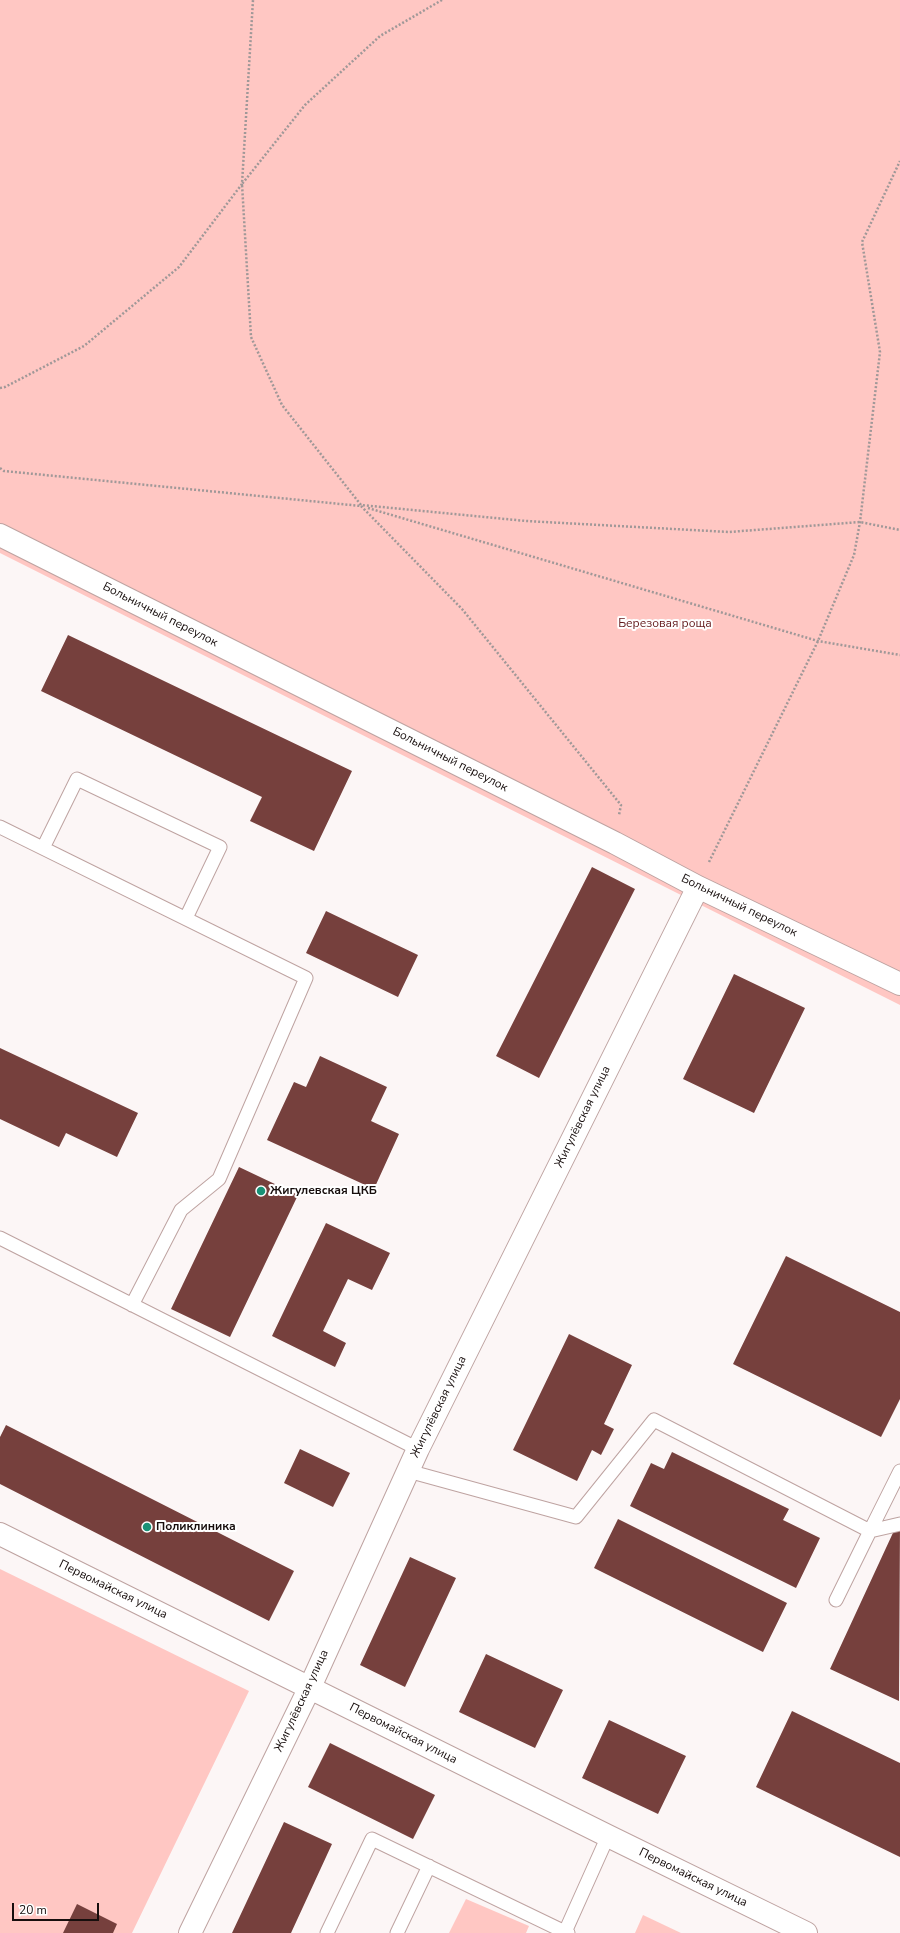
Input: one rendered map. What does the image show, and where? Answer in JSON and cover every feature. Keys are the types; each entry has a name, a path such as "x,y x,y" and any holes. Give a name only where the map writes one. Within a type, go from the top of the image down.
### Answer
{"street":[{"name":"Больничный переулок","path":"0,535 615,843 698,887 900,984"},
{"name":"Жигулёвская улица","path":"190,1933 310,1687 418,1449 698,887"},
{"name":"Первомайская улица","path":"0,1534 806,1933"}],"lane":[{"path":"43,848 77,779 220,847 186,918"},
{"path":"0,827 306,978 219,1179 181,1210 132,1305"},
{"path":"0,1238 418,1449"},
{"path":"408,1471 576,1517 654,1420 870,1531 900,1524"},
{"path":"836,1600 900,1471"},
{"path":"327,1933 372,1839 566,1932 608,1836"},
{"path":"397,1933 429,1866"}],"path":[{"path":"253,0 242,184 251,337 282,405 361,506 462,609 621,805 615,843"},
{"path":"0,388 5,387 84,346 179,267 242,184 305,105 380,36 442,0"},
{"path":"716,844 818,641 854,555 860,522 880,352 862,242 900,161"},
{"path":"0,468 4,471 526,521 729,532 860,522 900,530"},
{"path":"361,506 818,641 900,655"}],"green space":[{"name":"Березовая роща","path":"0,0 900,0 900,1005 0,553"},
{"path":"0,1569 249,1691 132,1933 0,1933"},
{"path":"466,1899 529,1926 526,1933 449,1933"},
{"path":"643,1915 681,1933 635,1933"}],"building":[{"path":"68,635 352,771 314,851 250,821 262,797 41,691"},
{"path":"592,867 635,889 539,1078 496,1056"},
{"path":"326,911 418,955 398,997 306,953"},
{"path":"734,974 805,1008 754,1113 683,1079"},
{"path":"0,1048 138,1113 117,1157 66,1133 59,1147 0,1119"},
{"path":"320,1056 387,1087 371,1121 399,1134 374,1189 267,1140 294,1082 306,1087"},
{"path":"239,1167 298,1195 230,1337 171,1309"},
{"path":"326,1223 390,1253 372,1290 348,1279 323,1331 346,1343 335,1367 272,1336"},
{"path":"786,1256 900,1312 900,1399 881,1437 733,1364"},
{"path":"569,1334 632,1365 604,1424 614,1429 601,1455 592,1450 577,1481 513,1450"},
{"name":"Поликлиника","path":"6,1425 294,1571 269,1621 0,1484 0,1437"},
{"path":"300,1449 350,1473 333,1507 284,1483"},
{"path":"672,1452 789,1509 783,1520 820,1538 796,1588 630,1506 651,1463 664,1469"},
{"path":"618,1519 787,1603 763,1652 594,1568"},
{"path":"898,1522 900,1523 899,1701 830,1669"},
{"path":"410,1557 456,1578 405,1687 360,1665"},
{"path":"486,1654 563,1690 535,1748 459,1712"},
{"path":"792,1711 900,1763 900,1857 756,1787"},
{"path":"609,1720 686,1756 658,1814 582,1778"},
{"path":"330,1743 435,1795 413,1839 308,1787"},
{"path":"284,1822 332,1844 291,1933 232,1933"},
{"path":"77,1904 117,1924 113,1933 63,1933"}],"place":[{"name":"Жигулевская ЦКБ","path":"261,1191"},
{"name":"Поликлиника","path":"147,1527"}]}
